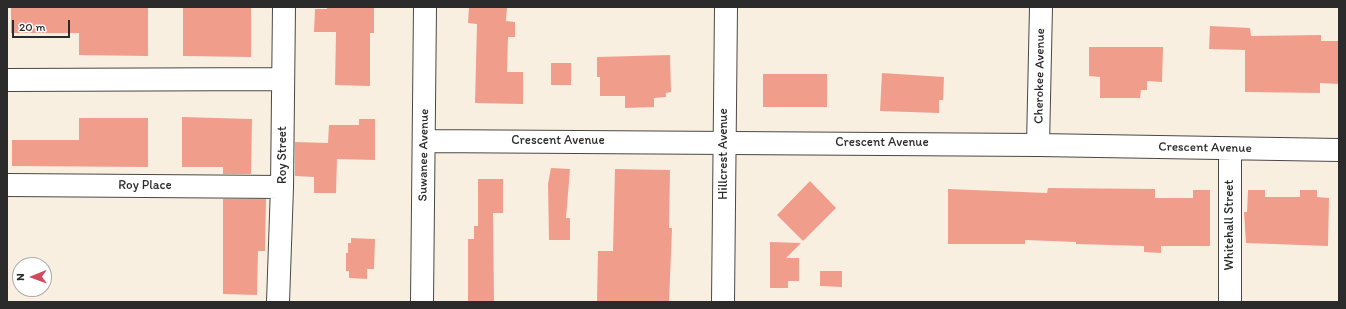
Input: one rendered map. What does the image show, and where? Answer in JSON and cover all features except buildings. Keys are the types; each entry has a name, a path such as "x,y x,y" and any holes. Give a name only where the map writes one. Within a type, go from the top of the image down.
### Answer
{"street":[{"name":"Roy Street","path":"278,302 282,187 284,7"},
{"name":"Suwanee Avenue","path":"422,302 425,7"},
{"name":"Hillcrest Avenue","path":"723,302 726,7"},
{"name":"Cherokee Avenue","path":"1038,145 1041,7"},
{"path":"7,80 283,80"},
{"name":"Crescent Avenue","path":"424,140 1038,145 1339,150"},
{"name":"Whitehall Street","path":"1230,149 1230,302"},
{"name":"Roy Place","path":"7,185 282,187"}]}
